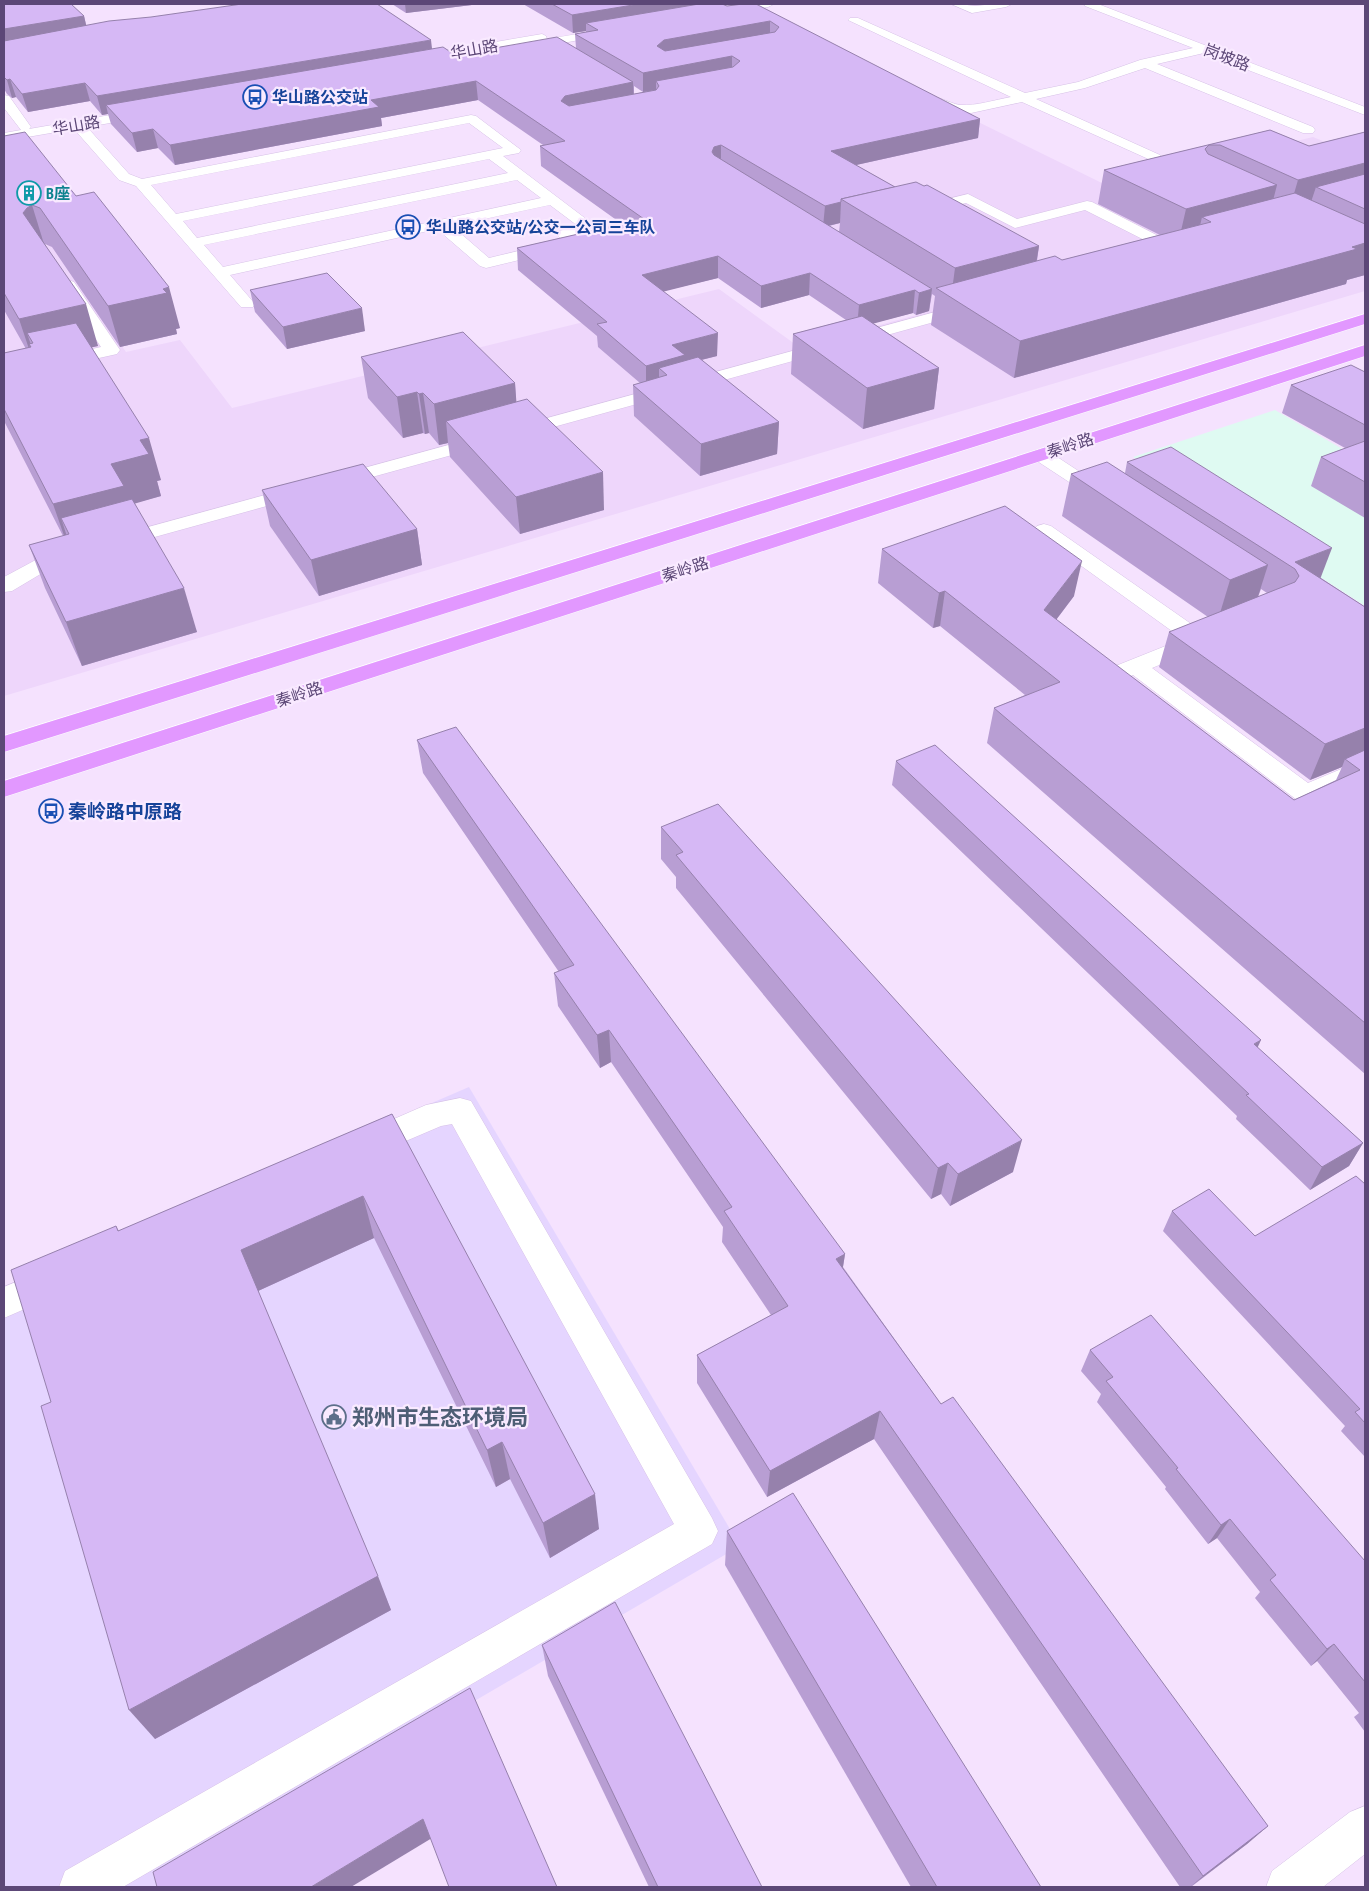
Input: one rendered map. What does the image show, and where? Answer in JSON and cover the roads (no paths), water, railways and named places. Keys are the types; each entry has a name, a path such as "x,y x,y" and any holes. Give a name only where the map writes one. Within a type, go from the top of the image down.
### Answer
{"main road":[{"name":"秦岭路","path":"4,744 1365,319"},
{"name":"秦岭路","path":"4,788 1365,350"}],"street":[{"path":"710,11 768,4"},
{"path":"957,4 972,10 1006,4"},
{"name":"岗坡路","path":"1088,4 1365,111"},
{"path":"740,6 759,17"},
{"path":"854,20 1155,158"},
{"name":"华山路","path":"623,26 548,42 403,65 623,26"},
{"path":"548,42 565,52"},
{"path":"911,92 938,105 956,109 972,109 1025,99 1081,85 1144,64 1205,49"},
{"path":"1144,64 1308,130"},
{"path":"4,100 24,127"},
{"name":"华山路","path":"4,131 153,108 4,137"},
{"path":"141,183 471,120 514,150 173,219"},
{"path":"77,124 124,177 141,183 247,304"},
{"path":"440,224 486,263 576,242 564,234 590,228 492,154"},
{"path":"194,243 520,175"},
{"path":"904,214 968,198 1015,224 1088,205 1178,251"},
{"path":"220,272 553,200"},
{"path":"1149,259 1196,246"},
{"path":"4,374 111,350 62,276"},
{"path":"4,586 52,559 987,303"},
{"path":"933,304 949,314"},
{"path":"1041,455 1116,504"},
{"path":"1044,530 1207,637 1106,678"},
{"path":"1135,666 1306,794 1365,768"},
{"path":"81,1887 699,1531 460,1110 437,1114 338,1157"},
{"path":"4,1303 85,1268"},
{"path":"1288,1887 1365,1827"}],"place":[{"name":"华山路公交站","path":"255,97"},
{"name":"B座","path":"29,193"},
{"name":"华山路公交站/公交一公司三车队","path":"408,227"},
{"name":"秦岭路中原路","path":"51,811"},
{"name":"郑州市生态环境局","path":"334,1417"}]}
